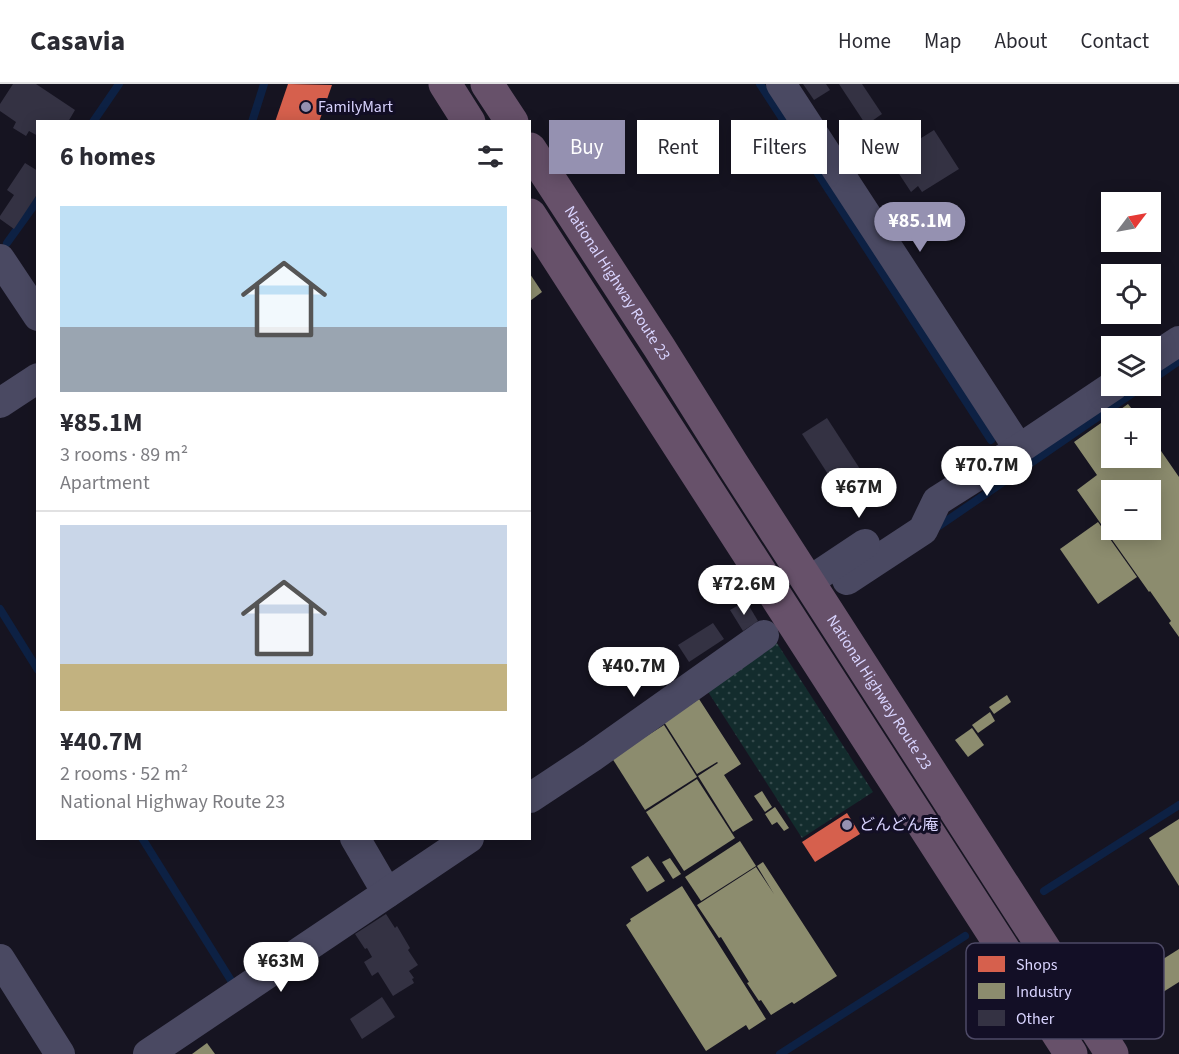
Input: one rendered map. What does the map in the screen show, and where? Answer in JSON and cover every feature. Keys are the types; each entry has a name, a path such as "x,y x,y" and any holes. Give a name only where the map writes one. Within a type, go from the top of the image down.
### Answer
{"highway":[{"path":"445,84 468,120"},
{"path":"487,84 511,120"},
{"name":"National Highway Route 23","path":"531,151 1041,943"},
{"path":"533,229 999,943"},
{"path":"1061,1039 1071,1054"},
{"name":"National Highway Route 23","path":"1103,1039 1113,1054"}],"street":[{"path":"782,84 1019,449"},
{"path":"0,259 36,313"},
{"path":"1161,353 1179,341"},
{"path":"0,403 36,379"},
{"path":"808,582 1019,449 1101,394"},
{"path":"847,580 923,530 937,501"},
{"path":"531,797 764,635"},
{"path":"356,840 387,893"},
{"path":"148,1054 466,840"},
{"path":"0,959 60,1054"}],"green space":[{"path":"773,637 873,792 802,838 705,687"}],"building: Shops":[{"path":"288,84 332,85 320,120 276,120"},
{"path":"847,813 860,834 815,862 802,842"}],"building: Industry":[{"path":"531,276 542,292 531,300"},
{"path":"1101,423 1101,468 1161,468 1161,451 1179,477 1179,637 1169,623 1171,621 1112,540 1161,540 1161,480 1101,480 1101,524 1077,490 1097,475 1074,442"},
{"path":"1098,522 1101,526 1101,540 1111,540 1137,577 1098,604 1060,549"},
{"path":"1007,695 1011,702 994,714 989,707"},
{"path":"699,699 741,764 724,775 753,820 733,832 698,776 718,763 697,774 664,722"},
{"path":"990,712 995,721 978,733 972,725"},
{"path":"664,725 697,777 645,810 612,758"},
{"path":"972,728 984,745 968,757 955,740"},
{"path":"697,779 735,838 684,871 646,812"},
{"path":"762,791 772,807 765,812 754,796"},
{"path":"775,807 789,828 784,831 777,822 772,825 765,814"},
{"path":"1179,819 1179,886 1149,838"},
{"path":"740,841 756,866 701,901 685,877"},
{"path":"648,856 665,881 647,892 631,867"},
{"path":"670,858 681,874 673,879 662,862"},
{"path":"763,862 837,976 794,1004 792,1002 771,1015 761,1000 759,1001 721,937 719,938 697,905 756,867 774,894 757,866"},
{"path":"682,886 766,1019 749,1030 746,1025 706,1051 626,925 631,921 630,919"},
{"path":"1179,949 1179,982 1164,991 1164,958"},
{"path":"207,1043 215,1054 192,1054"}],"building: Other":[{"path":"13,84 36,84 75,110 69,120 36,120 36,135 29,131 26,136 13,128 16,122 0,111 0,104"},
{"path":"803,84 826,84 830,90 814,100"},
{"path":"839,84 862,84 882,114 873,120 863,120"},
{"path":"934,130 959,169 922,192 918,186 911,192 899,174 921,174 921,138"},
{"path":"25,163 36,170 36,196 14,229 0,219 14,195 7,190"},
{"path":"827,418 860,469 835,485 802,434"},
{"path":"746,601 758,621 743,631 730,610"},
{"path":"713,623 724,639 689,662 678,645"},
{"path":"386,914 395,928 397,926 418,965 409,971 414,978 412,979 414,983 393,996 378,972 372,976 364,962 372,957 355,934"},
{"path":"382,997 395,1017 362,1039 350,1019"}],"waterway":[{"path":"94,120 119,84"},
{"path":"253,120 264,84"},
{"path":"760,84 991,440"},
{"path":"7,243 36,203"},
{"path":"1161,373 1179,361"},
{"path":"939,526 1128,396"},
{"path":"0,609 36,667"},
{"path":"1044,891 1179,805"},
{"path":"143,840 232,982"},
{"path":"780,1054 965,936"}],"place":[{"name":"FamilyMart","path":"306,107"},
{"name":"どんどん庵","path":"847,825"}]}
